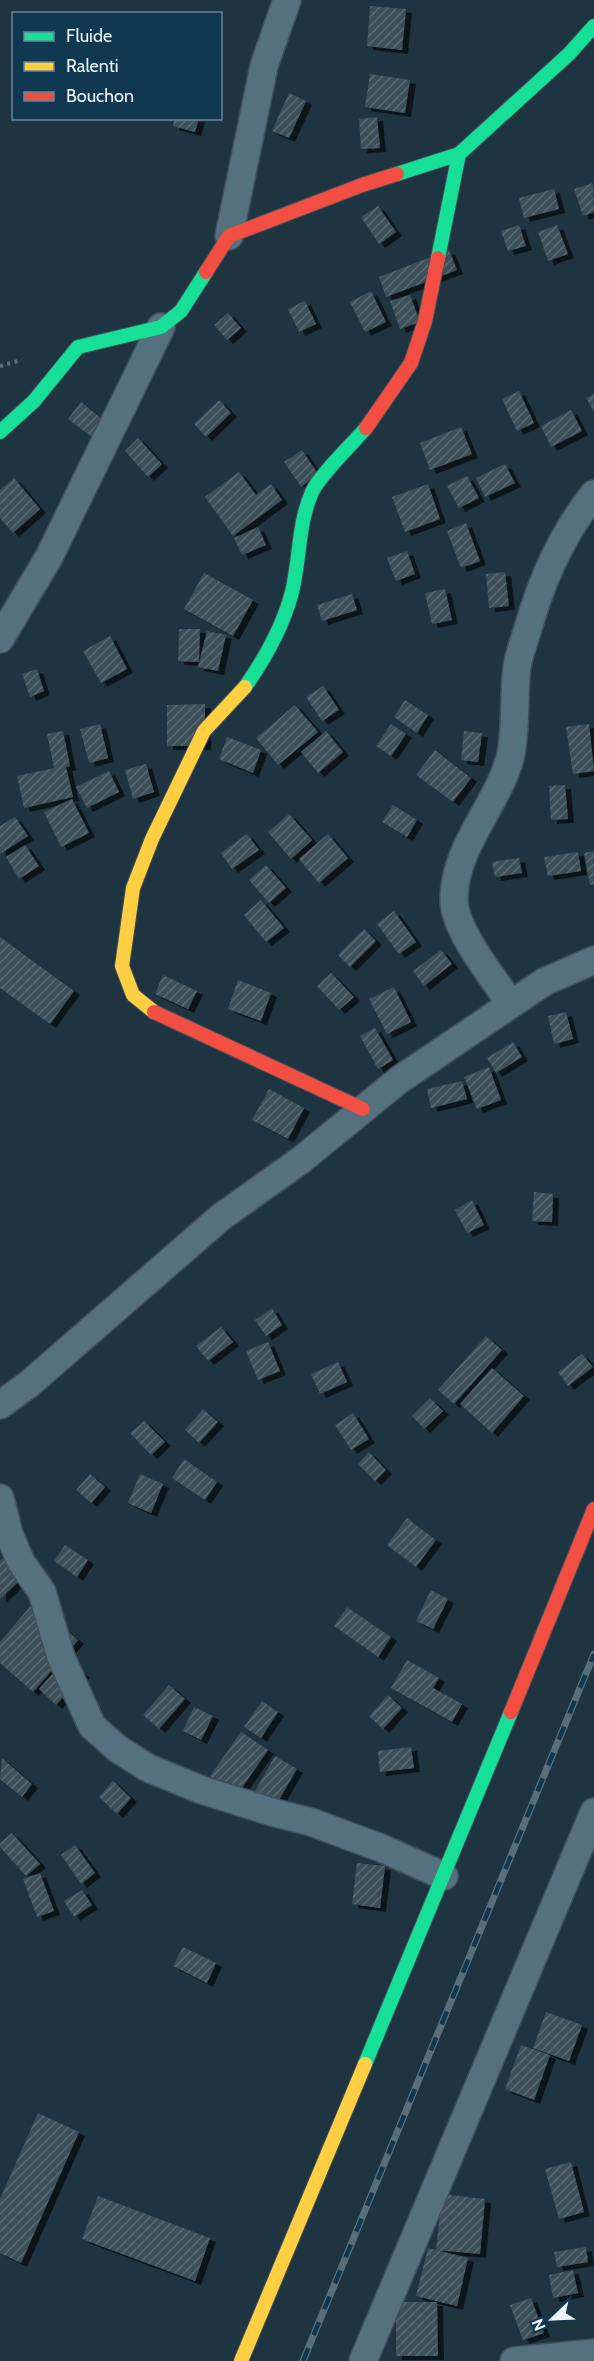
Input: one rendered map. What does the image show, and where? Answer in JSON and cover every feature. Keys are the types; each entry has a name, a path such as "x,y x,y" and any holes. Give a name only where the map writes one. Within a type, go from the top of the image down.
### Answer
{"street":[{"path":"0,639 49,557 161,327 181,311 229,236 264,66 287,0"},
{"path":"229,236 362,185 459,154 569,54 594,26"},
{"path":"363,1109 152,1011 133,995 122,966 125,933 136,878 152,839 204,731 240,694 278,635 292,591 302,524 313,490 370,423 411,363 425,321 459,154"},
{"path":"0,432 34,401 78,346 161,327"},
{"path":"511,1004 458,923 454,902 456,880 461,861 510,758 518,664 536,598 553,557 574,518 594,494"},
{"path":"0,1405 29,1384 221,1217 301,1160 399,1080 544,982 594,960"},
{"path":"0,1416 0,1428"},
{"path":"0,1498 8,1543 42,1592 61,1657 92,1726 118,1749 148,1768 202,1790 275,1814 311,1822 381,1848 444,1876"},
{"path":"241,2361 444,1876 594,1509"},
{"path":"363,2361 594,1812"},
{"path":"514,2361 594,2353"}],"building":[{"path":"370,6 406,9 402,50 367,46"},
{"path":"370,74 410,80 405,113 365,107"},
{"path":"289,93 306,101 289,138 272,131"},
{"path":"377,117 380,148 361,149 359,119"},
{"path":"174,120 198,120 195,132 173,126"},
{"path":"593,183 594,212 583,216 574,189"},
{"path":"554,189 559,209 524,218 519,198"},
{"path":"378,206 396,232 379,244 361,217"},
{"path":"519,225 526,246 508,251 501,231"},
{"path":"557,225 568,254 548,261 538,232"},
{"path":"449,250 457,270 386,297 379,277"},
{"path":"371,291 386,322 365,332 350,302"},
{"path":"410,295 420,322 400,329 390,301"},
{"path":"305,301 316,324 299,332 288,309"},
{"path":"228,313 241,328 227,340 214,325"},
{"path":"519,391 534,423 517,431 502,399"},
{"path":"594,394 594,412 586,398"},
{"path":"219,400 231,413 206,437 194,424"},
{"path":"81,402 116,430 104,446 68,419"},
{"path":"571,410 582,431 551,447 541,426"},
{"path":"461,427 472,454 430,470 420,443"},
{"path":"138,438 162,464 148,477 125,451"},
{"path":"302,450 318,474 301,487 284,462"},
{"path":"505,464 515,483 485,497 476,478"},
{"path":"239,472 256,495 271,484 282,500 233,536 205,497"},
{"path":"467,476 479,498 459,508 447,486"},
{"path":"14,478 40,509 13,533 0,518 0,490"},
{"path":"428,484 440,519 405,532 392,497"},
{"path":"466,523 480,561 461,568 447,531"},
{"path":"258,527 266,545 242,555 234,538"},
{"path":"407,551 415,574 396,581 387,558"},
{"path":"505,572 509,606 489,608 486,574"},
{"path":"204,573 253,600 233,636 184,609"},
{"path":"445,589 452,620 432,624 425,593"},
{"path":"352,594 357,610 322,621 317,605"},
{"path":"179,629 200,629 199,662 178,661"},
{"path":"207,631 226,635 218,671 198,667"},
{"path":"110,636 127,669 101,683 83,651"},
{"path":"37,669 44,691 30,697 22,674"},
{"path":"323,686 339,710 322,721 306,697"},
{"path":"405,700 428,715 417,733 394,717"},
{"path":"205,704 205,746 167,746 167,705"},
{"path":"295,705 318,732 278,765 256,738"},
{"path":"100,724 108,758 89,763 80,729"},
{"path":"391,724 406,734 391,756 376,746"},
{"path":"589,724 594,771 573,774 566,727"},
{"path":"63,731 70,766 66,767 73,797 24,808 17,776 54,768 47,734"},
{"path":"326,731 343,752 318,773 301,752"},
{"path":"464,731 482,733 478,762 461,760"},
{"path":"227,737 261,750 253,773 219,759"},
{"path":"435,750 471,778 453,802 416,775"},
{"path":"146,764 154,792 133,799 125,770"},
{"path":"109,771 119,792 87,808 76,787"},
{"path":"565,785 568,819 551,820 549,786"},
{"path":"72,799 89,833 61,847 44,812"},
{"path":"393,805 417,820 407,837 382,822"},
{"path":"289,814 312,840 291,859 268,832"},
{"path":"15,817 28,836 0,854 0,826"},
{"path":"247,834 259,850 232,869 221,853"},
{"path":"328,834 348,858 319,883 299,859"},
{"path":"25,845 39,866 19,879 6,857"},
{"path":"594,851 594,884 590,885 584,853"},
{"path":"578,852 581,871 548,876 544,857"},
{"path":"519,858 522,873 495,877 492,862"},
{"path":"266,865 286,888 269,903 249,880"},
{"path":"261,900 284,928 266,942 244,915"},
{"path":"394,911 416,942 399,954 377,924"},
{"path":"364,929 376,941 350,967 338,955"},
{"path":"0,937 74,991 50,1024 0,988"},
{"path":"441,950 452,964 424,986 413,971"},
{"path":"331,973 354,997 339,1010 317,986"},
{"path":"163,975 197,991 188,1009 155,994"},
{"path":"238,980 271,993 261,1021 228,1009"},
{"path":"394,987 411,1022 387,1034 369,999"},
{"path":"566,1012 573,1039 554,1044 548,1016"},
{"path":"375,1028 393,1060 378,1069 360,1036"},
{"path":"513,1042 522,1057 496,1073 487,1058"},
{"path":"489,1067 501,1100 477,1109 464,1077"},
{"path":"462,1081 467,1099 431,1108 427,1089"},
{"path":"269,1089 304,1108 288,1139 252,1120"},
{"path":"534,1192 553,1194 552,1222 532,1221"},
{"path":"472,1200 484,1225 467,1233 455,1210"},
{"path":"272,1308 282,1325 266,1336 255,1320"},
{"path":"221,1327 233,1342 208,1361 196,1346"},
{"path":"486,1336 502,1350 454,1404 438,1390"},
{"path":"268,1342 280,1371 258,1380 246,1351"},
{"path":"582,1354 593,1367 568,1386 558,1372"},
{"path":"338,1362 347,1382 320,1394 311,1374"},
{"path":"492,1368 524,1396 492,1433 460,1404"},
{"path":"430,1398 443,1411 424,1429 412,1416"},
{"path":"203,1409 218,1422 199,1443 185,1430"},
{"path":"353,1413 369,1439 351,1450 335,1425"},
{"path":"144,1421 165,1442 151,1455 130,1433"},
{"path":"369,1452 386,1470 375,1481 358,1464"},
{"path":"184,1459 217,1482 205,1500 172,1478"},
{"path":"90,1474 105,1487 91,1503 76,1490"},
{"path":"140,1474 163,1484 151,1513 128,1503"},
{"path":"407,1518 436,1540 416,1567 387,1545"},
{"path":"65,1545 88,1560 77,1577 54,1561"},
{"path":"8,1554 27,1574 0,1599 0,1561"},
{"path":"431,1590 448,1599 433,1629 416,1621"},
{"path":"34,1602 78,1640 33,1692 0,1663 0,1642"},
{"path":"347,1607 391,1637 378,1657 334,1626"},
{"path":"67,1658 84,1674 56,1705 39,1689"},
{"path":"407,1660 439,1678 433,1688 462,1704 452,1722 391,1688"},
{"path":"169,1685 185,1699 159,1729 143,1715"},
{"path":"388,1695 402,1708 383,1729 369,1716"},
{"path":"262,1701 278,1712 261,1738 244,1727"},
{"path":"194,1707 213,1716 201,1740 183,1731"},
{"path":"241,1732 268,1750 237,1795 210,1776"},
{"path":"411,1747 414,1768 380,1772 378,1751"},
{"path":"275,1756 297,1769 273,1810 251,1798"},
{"path":"2,1758 32,1784 22,1797 0,1779"},
{"path":"113,1781 131,1798 117,1814 99,1797"},
{"path":"12,1833 40,1864 26,1876 0,1847 0,1843"},
{"path":"75,1845 95,1873 81,1884 61,1855"},
{"path":"357,1863 385,1866 380,1908 352,1904"},
{"path":"40,1873 54,1911 37,1917 23,1879"},
{"path":"82,1890 92,1905 74,1917 64,1901"},
{"path":"183,1947 216,1963 207,1983 173,1966"},
{"path":"546,2012 582,2025 569,2061 533,2048"},
{"path":"521,2045 550,2055 534,2100 505,2089"},
{"path":"38,2113 79,2132 21,2263 0,2253 0,2199"},
{"path":"571,2162 584,2212 559,2219 545,2169"},
{"path":"442,2194 485,2199 480,2254 436,2250"},
{"path":"98,2196 210,2238 195,2281 82,2239"},
{"path":"586,2247 588,2262 557,2267 554,2252"},
{"path":"428,2248 468,2258 457,2306 416,2296"},
{"path":"573,2270 578,2293 553,2298 549,2275"},
{"path":"531,2298 544,2333 523,2340 510,2305"},
{"path":"396,2302 437,2302 438,2356 396,2356"}],"railway":[{"path":"303,2361 594,1654"}],"traffic: fast":[{"path":"397,174 459,154 569,54 594,26"},
{"path":"438,258 459,154"},
{"path":"0,432 34,401 78,347 161,327 181,311 206,272"},
{"path":"245,687 273,641 284,617 295,580 304,516 312,492 329,469 366,428"},
{"path":"365,2064 511,1712"}],"traffic: slow":[{"path":"154,1012 133,995 122,966 133,888 152,839 204,731 245,687"},
{"path":"241,2361 365,2064"}],"traffic: jam":[{"path":"206,272 229,236 397,174"},
{"path":"366,428 411,363 425,321 438,258"},
{"path":"154,1012 363,1109"},
{"path":"511,1712 594,1509"}]}
